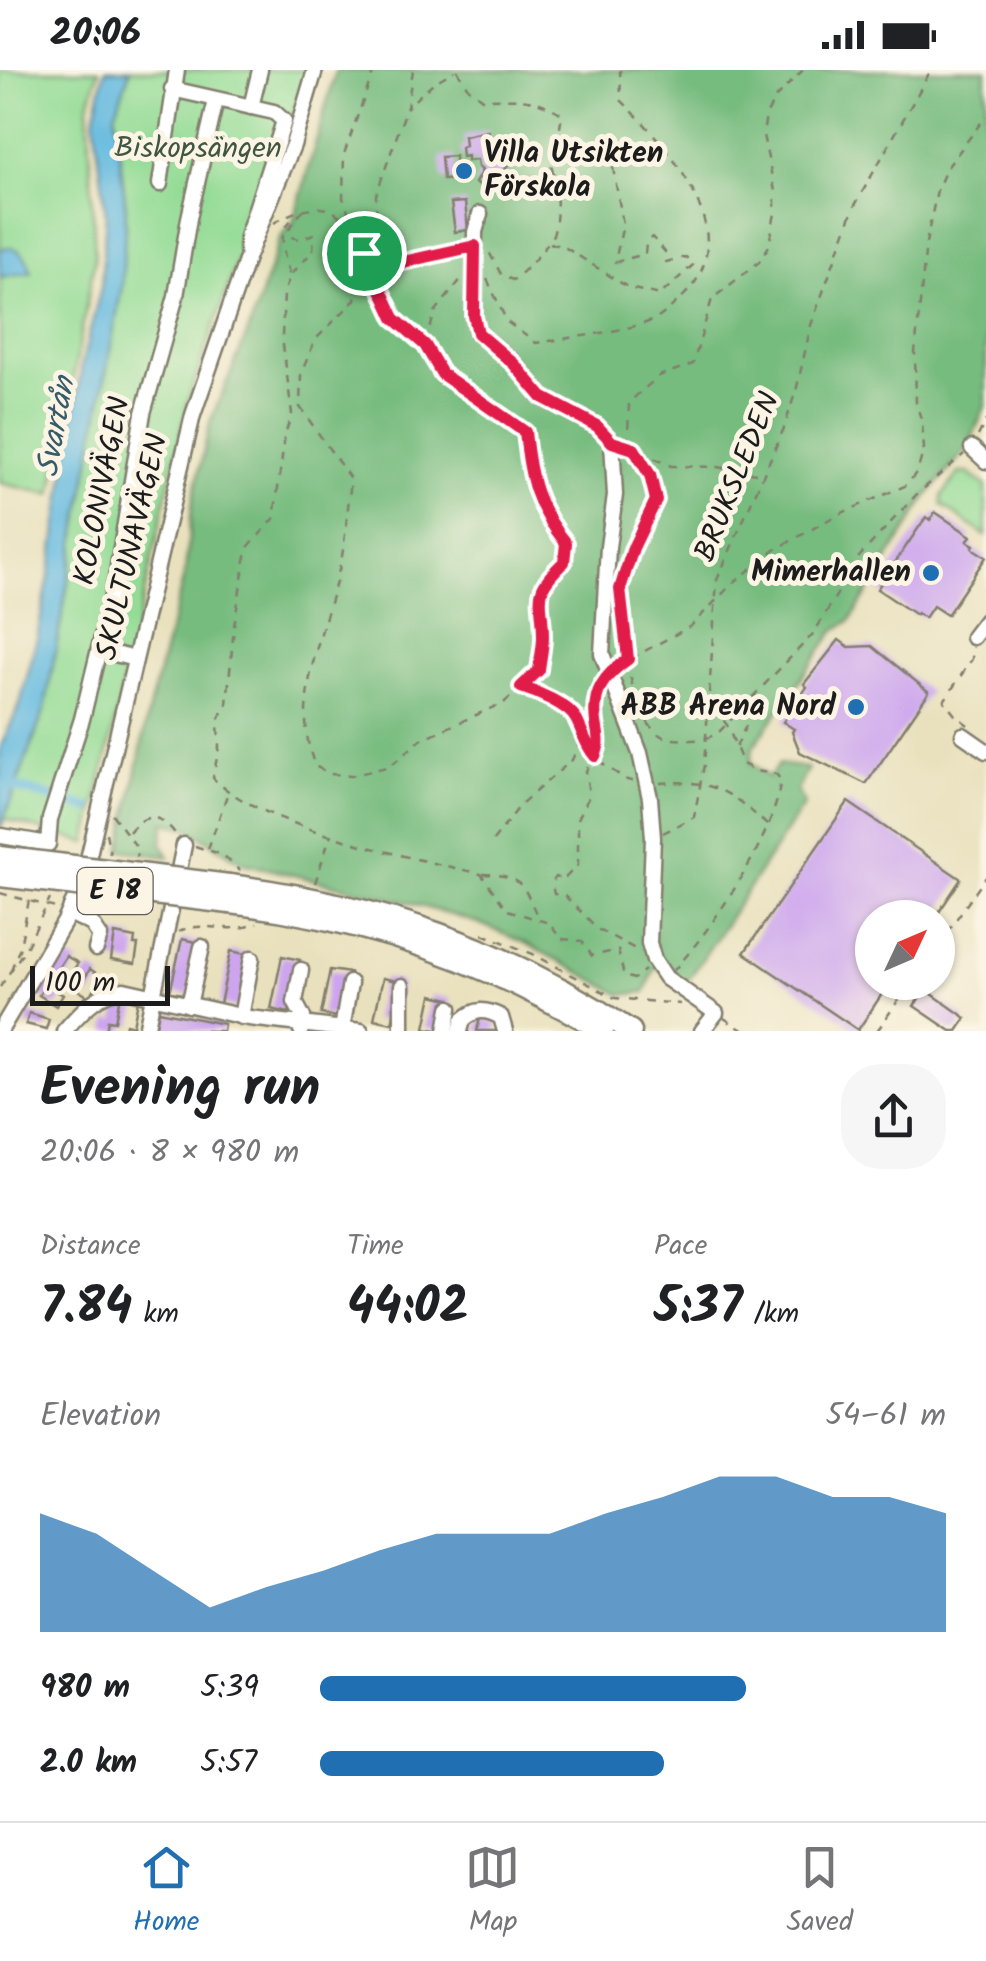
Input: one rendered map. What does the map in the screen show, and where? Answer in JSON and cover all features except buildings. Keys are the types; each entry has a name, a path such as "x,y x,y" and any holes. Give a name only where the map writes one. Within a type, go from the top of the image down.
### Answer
{"highway":[{"name":"E 18","path":"1,846 234,888 316,916 360,926 452,956 512,982 600,1029"},
{"name":"E 18","path":"0,876 234,888 321,898 394,917 527,970 631,1031"}],"street":[{"path":"160,184 177,70"},
{"path":"251,107 260,70"},
{"name":"SKULTUNAVÄGEN","path":"0,1031 69,913 89,858 182,456 248,255 293,146 315,70"},
{"path":"172,89 274,112 284,122 247,237 248,255"},
{"name":"KOLONIVÄGEN","path":"1,846 48,844 50,819 116,579 142,413 176,296 216,100"},
{"path":"480,214 474,276 478,333 514,364 542,397 597,426 612,442 614,495 602,654 648,783 653,838 649,943 666,978 716,1012 702,1031"},
{"path":"972,448 986,460"},
{"path":"973,638 986,620"},
{"path":"99,650 135,660"},
{"path":"967,731 986,751"},
{"path":"146,1031 184,845"},
{"path":"69,913 92,924 100,936 96,949"},
{"path":"190,1005 202,947"},
{"path":"241,1016 252,958"},
{"path":"301,970 295,1002 303,1016 302,1028"},
{"path":"342,1029 350,984"},
{"path":"402,986 402,1031"},
{"path":"64,1031 99,997 124,990 302,1028 361,1031"},
{"path":"446,1031 450,1008"},
{"path":"460,1031 463,1020 477,1010 501,1017 504,1031"}],"path":[{"path":"374,70 344,154 343,198 364,253 394,318 425,345 442,374 525,432 530,476 543,515 566,543 564,562 544,581 538,604 543,636 539,670 505,702 422,739 390,766 351,776 330,774 315,766 306,745 307,700 342,558 351,480 300,407 301,374 315,340 355,300 364,253 377,239 376,195 407,107 413,70"},
{"path":"273,224 287,214 316,206 336,212 364,253 403,262 475,246 492,251 502,276 513,280 524,274 554,232 556,177 550,162 557,148 562,114 543,102 522,97 482,99 468,88 456,70 433,82 407,107"},
{"path":"425,345 435,312 459,286 461,278 486,274 507,322 536,343 658,318 703,273 707,248 702,208 686,178 621,100 620,70"},
{"path":"803,70 776,97 766,115 763,134 775,191 769,246 759,262 712,298 692,364 659,376 629,402 628,439 650,475 656,500 633,548 620,589 635,691 657,732 668,739 704,740 727,725 814,633 859,557 916,495 972,448 986,420"},
{"name":"BRUKSLEDEN","path":"700,784 717,580 784,428 810,325 854,207 930,70"},
{"path":"493,841 522,803 572,760 595,706 598,687 608,672 691,626 716,599 775,550 834,516 907,484 918,470 924,448 916,402 915,353 926,243 937,190 946,169 986,116"},
{"path":"548,242 566,248 629,288 660,295 693,265 686,257 666,262 665,252 652,237 646,243 645,254 615,262 624,224 613,168 597,158 557,148"},
{"path":"269,234 279,208"},
{"path":"303,210 289,229 291,236 299,239 314,234 313,250 290,275 284,294 282,337 292,414 285,434 274,519 249,546 240,583 226,704 218,720 219,747 213,778 228,792 257,807 331,834 414,860 481,874 508,875 526,890 538,918"},
{"path":"290,275 282,239 286,224 303,210"},
{"path":"612,442 671,466 764,474"},
{"path":"967,731 944,701 972,659 973,638"},
{"path":"521,687 569,707 595,756 628,780 700,784 738,797 766,826"},
{"path":"735,749 756,693"},
{"path":"666,978 698,946 754,853 780,794 776,774 743,764 727,725 708,700"},
{"path":"481,874 507,910 549,923 562,940 582,940 592,956 618,950 624,976 634,979 645,970 649,959 599,930 564,895 554,894 552,885 555,877 563,880 578,865 578,820 589,796 586,771 600,745 595,706"},
{"path":"653,838 694,818 700,784"},
{"path":"208,850 228,792"},
{"path":"128,833 143,819 166,821 184,845 223,855 234,888"},
{"path":"89,858 106,860 110,856 105,829"},
{"path":"315,885 331,834"},
{"path":"955,921 986,877"},
{"path":"0,894 47,906"},
{"path":"0,987 27,946 50,899"},
{"path":"5,980 20,947 29,900"},
{"path":"167,934 171,937 192,926 242,930 263,920"},
{"path":"615,998 685,1004"},
{"path":"877,1031 899,1000"},
{"path":"716,1012 744,1031"}],"green space":[{"path":"0,70 99,70 88,107 95,257 52,495 0,483"},
{"name":"Biskopsängen","path":"130,70 308,70 269,188 238,258 189,397 87,843 4,819 45,708 122,285 126,209 115,114"},
{"path":"336,70 986,70 986,405 967,449 927,496 850,621 835,630 753,747 751,763 769,777 779,764 808,768 797,791 804,804 688,981 672,981 656,965 645,992 622,995 481,924 243,863 189,829 165,822 162,843 169,857 121,850 148,713 185,572 192,505 210,422 248,332 281,236 293,223"},
{"path":"959,473 968,473 986,486 986,536 942,505 942,496"}],"water":[{"path":"105,70 130,70 115,114 126,209 122,285 45,708 0,830 0,748 20,704 37,638 82,363 101,287 106,214 94,119"},
{"path":"9,247 24,256 31,272 0,277 0,249"}],"waterway":[{"path":"3,784 89,808"}],"place":[{"name":"Villa Utsikten Förskola","path":"464,171"},
{"name":"Mimerhallen","path":"931,573"},
{"name":"ABB Arena Nord","path":"856,707"}],"route":[{"path":"475,246 474,316 478,333 514,364 542,397 597,426 612,442 634,449 650,475 656,500 633,548 620,589 628,659 608,672 598,687 595,706 600,745 595,756 569,707 521,687 539,670 543,636 538,604 544,581 564,562 566,543 543,515 530,476 525,432 442,374 425,345 394,318 364,253 403,262 475,246"}],"water label":[{"name":"Svartån","path":"57,427"}]}
